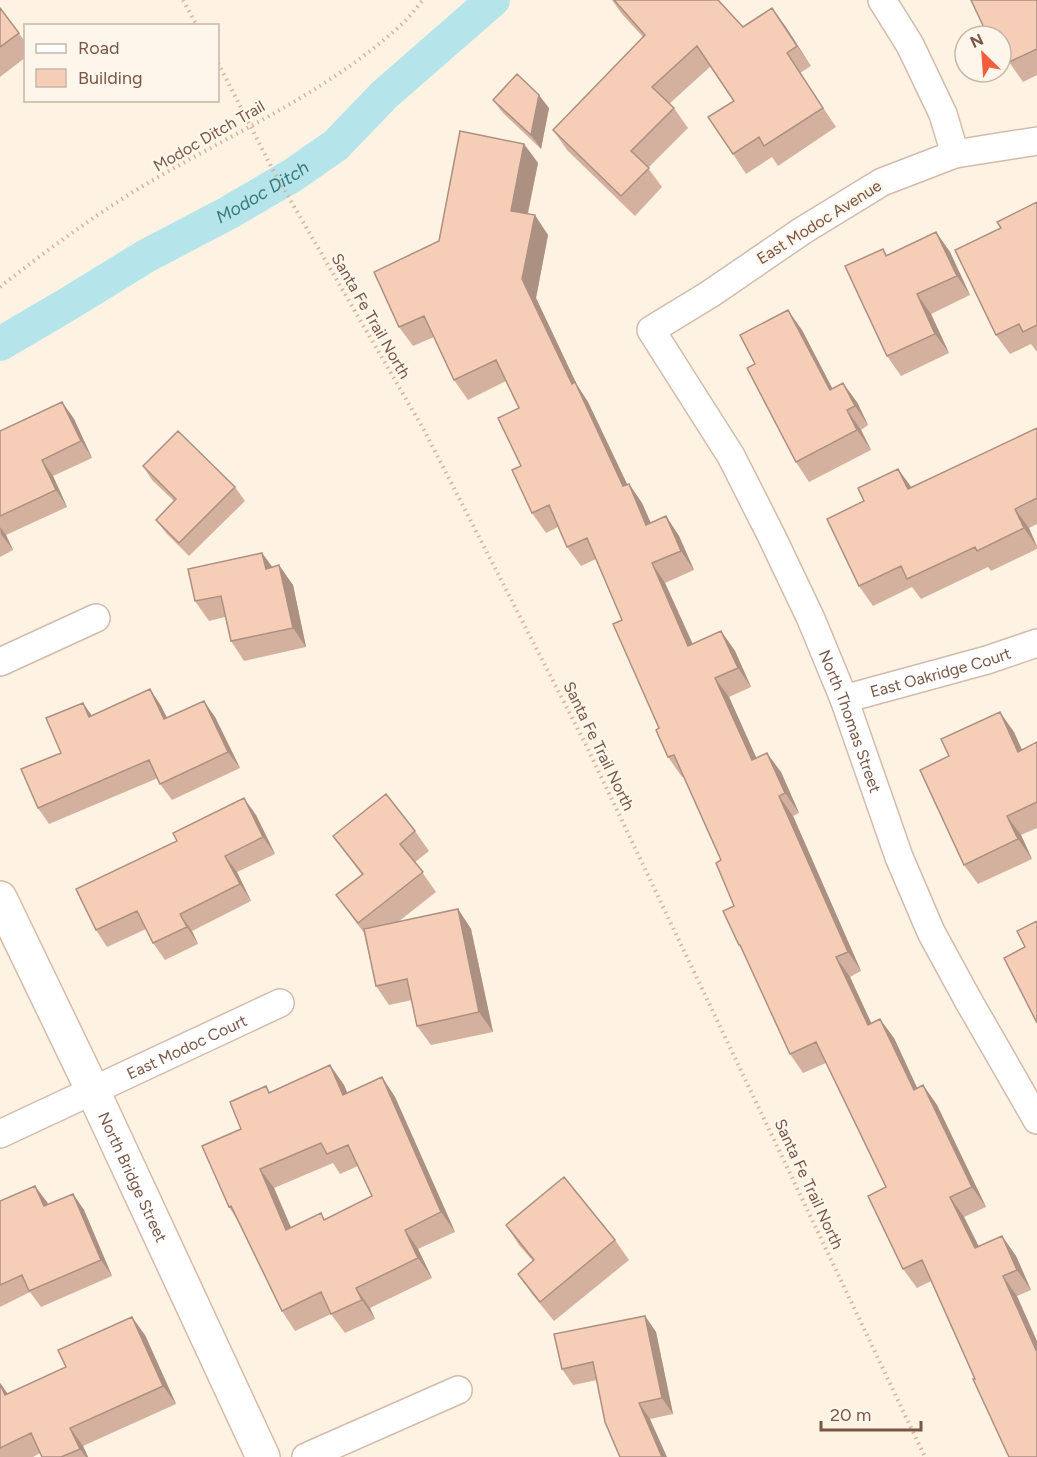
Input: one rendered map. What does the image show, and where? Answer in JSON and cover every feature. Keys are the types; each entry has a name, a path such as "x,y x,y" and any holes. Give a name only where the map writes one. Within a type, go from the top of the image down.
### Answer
{"street":[{"path":"882,0 910,45 943,114 955,154"},
{"name":"East Modoc Avenue","path":"651,330 710,294 802,231 882,182 955,154 1037,141"},
{"name":"North Thomas Street","path":"651,330 731,456 811,619 844,699 899,857 931,932 1037,1120"},
{"path":"0,662 96,618"},
{"name":"East Oakridge Court","path":"844,699 987,660 1037,643"},
{"name":"North Bridge Street","path":"0,897 263,1457"},
{"name":"East Modoc Court","path":"93,1091 280,1003"},
{"path":"0,1134 93,1091"},
{"path":"306,1457 458,1390"}],"path":[{"path":"183,0 196,24"},
{"name":"Modoc Ditch Trail","path":"0,286 133,192 312,91 354,63 403,23 423,0"},
{"name":"Santa Fe Trail North","path":"219,65 274,172 423,430 586,745 924,1457"}],"building":[{"path":"614,0 718,0 743,27 772,8 797,46 787,53 823,108 764,146 759,137 733,154 708,117 734,101 697,46 652,87 674,108 631,151 649,168 621,196 553,130 645,35"},
{"path":"971,0 1037,0 1037,49 1013,60 1013,24 982,24"},
{"path":"0,8 19,33 0,47"},
{"path":"517,74 539,95 531,135 493,100"},
{"path":"460,131 524,144 511,211 535,215 522,279 572,384 575,382 623,486 629,484 646,525 666,516 681,551 652,563 688,646 721,631 738,668 715,678 752,760 767,753 785,793 779,796 848,952 836,957 868,1025 880,1019 914,1090 923,1085 972,1187 950,1197 975,1248 1002,1236 1017,1270 1003,1276 1037,1349 1037,1457 1009,1457 922,1260 903,1269 868,1196 886,1187 816,1042 790,1054 723,911 734,906 716,863 721,860 674,755 668,757 656,730 659,728 613,624 622,620 587,538 567,547 549,505 532,513 512,470 521,466 498,418 519,408 496,360 454,380 424,316 399,327 374,272 439,241"},
{"path":"1037,202 1037,325 1023,332 1019,324 996,335 955,250 1001,228 997,222"},
{"path":"936,232 957,276 917,294 935,334 887,356 845,266 883,249 886,256"},
{"path":"788,310 830,390 843,383 855,406 847,410 857,430 796,462 747,368 755,364 740,335"},
{"path":"62,402 81,441 42,460 56,490 0,516 0,431"},
{"path":"1037,428 1037,498 1015,509 1024,528 977,551 975,547 907,579 901,566 859,586 827,519 864,501 858,488 898,469 908,489"},
{"path":"178,431 235,487 179,543 156,520 176,499 143,466"},
{"path":"262,553 266,569 279,565 293,628 231,641 221,596 195,601 188,569"},
{"path":"150,689 164,719 204,701 228,752 160,784 149,760 38,808 21,769 61,753 46,718 83,703 89,717"},
{"path":"1000,712 1018,752 1037,742 1037,802 1007,816 1018,839 964,865 920,770 949,756 941,739"},
{"path":"386,794 415,831 400,844 423,872 358,923 336,895 363,874 333,836"},
{"path":"244,798 263,837 225,856 240,884 180,914 187,927 153,943 137,911 96,930 76,889 177,841 173,833"},
{"path":"458,909 479,1012 417,1026 407,979 376,986 364,929"},
{"path":"1037,921 1037,1023 1004,958 1025,947 1017,931"},
{"path":"330,1065 343,1095 382,1077 441,1212 405,1230 418,1258 356,1288 362,1300 331,1314 321,1292 282,1311 231,1206 229,1207 202,1146 241,1129 230,1102 266,1086 269,1093","holes":["321,1143 327,1154 348,1145 372,1196 324,1220 321,1213 286,1230 260,1169"]},
{"path":"564,1177 615,1240 540,1302 518,1274 534,1260 506,1225"},
{"path":"35,1186 44,1206 73,1194 101,1260 29,1291 22,1275 0,1285 0,1201"},
{"path":"645,1316 662,1398 639,1403 662,1457 620,1457 605,1422 593,1362 562,1369 554,1334"},
{"path":"132,1317 163,1386 70,1428 80,1449 61,1457 42,1457 31,1433 0,1448 0,1384 5,1395 66,1367 58,1350"}],"waterway":[{"name":"Modoc Ditch","path":"0,344 146,256 228,213 293,175 336,145 384,95 493,0"}]}
